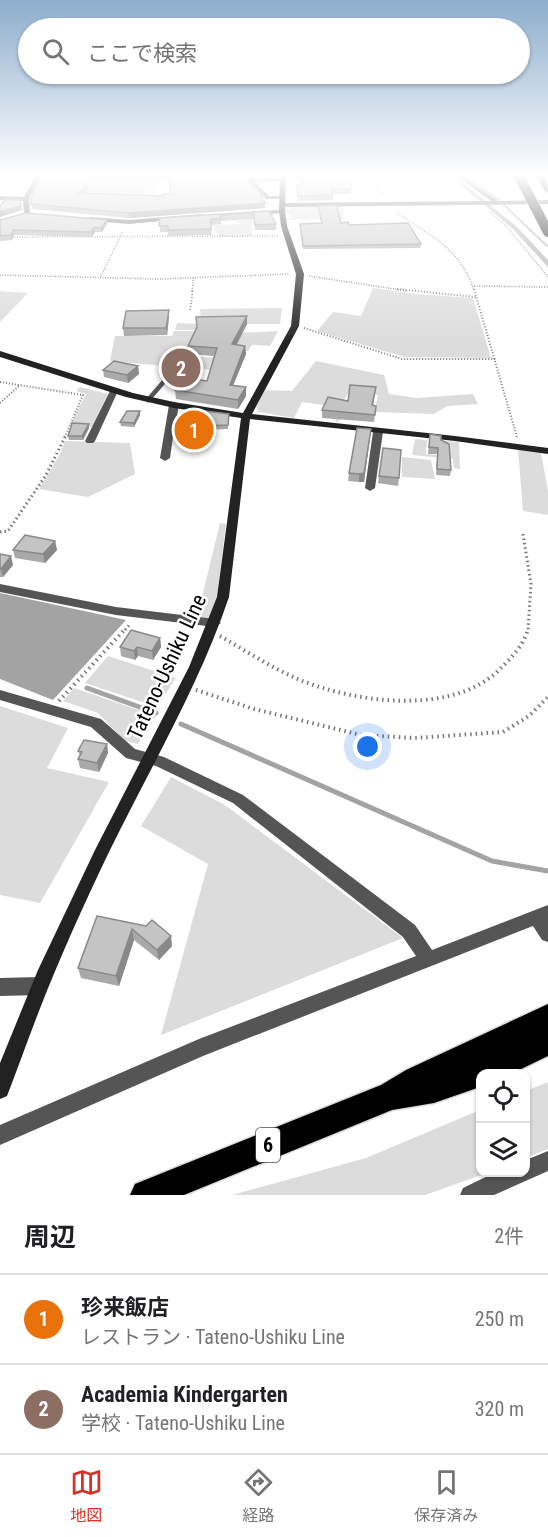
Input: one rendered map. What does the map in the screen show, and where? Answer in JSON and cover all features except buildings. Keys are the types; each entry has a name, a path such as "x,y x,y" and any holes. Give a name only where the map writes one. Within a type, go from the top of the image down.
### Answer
{"highway":[{"name":"6","path":"146,1195 392,1096 416,1080 548,1018"},
{"name":"6","path":"392,1096 423,1094 470,1077 548,1042"}],"main road":[{"name":"Tateno-Ushiku Line","path":"1,1084 39,986 77,900 186,687 213,627 223,597 246,416 295,325 300,274 286,232"},
{"path":"0,354 114,391 174,405 246,416 548,451"}],"street":[{"path":"90,441 114,391"},
{"path":"165,458 174,405"},
{"path":"370,488 378,432"},
{"path":"169,434 211,436"},
{"path":"0,588 213,627"},
{"path":"0,695 96,723 131,754 148,758 238,800 409,931 428,959"},
{"path":"0,1135 199,1048 542,915 548,934"},
{"path":"0,987 39,986"},
{"path":"530,1168 548,1161"},
{"path":"470,1195 512,1177"}],"lane":[{"path":"148,400 167,378"}],"path":[{"path":"101,277 123,232"},
{"path":"425,232 442,243 468,270 517,434 517,446"},
{"path":"511,232 548,277"},
{"path":"12,237 286,235"},
{"path":"0,275 194,277 300,274 428,294 476,297"},
{"path":"190,310 194,277"},
{"path":"474,286 548,286"},
{"path":"295,325 402,359 496,359"},
{"path":"0,382 83,394 66,427 57,454 38,489 8,531 0,532"},
{"path":"0,404 20,385"},
{"path":"213,627 307,682 404,700 434,701 464,694 505,666 527,636 531,605 531,573 523,534"},
{"path":"50,711 139,614"},
{"path":"186,687 254,709 361,735 415,738 503,732 530,716 548,697"}],"shaded area":[{"path":"215,232 252,232 252,236 218,237 218,233"},
{"path":"516,232 521,232 548,260 548,267"},
{"path":"373,288 473,298 491,358 404,357 317,331 333,312 361,316"},
{"path":"0,291 28,293 0,322"},
{"path":"282,308 280,324 201,324 200,309"},
{"path":"177,323 201,324 199,330 175,330"},
{"path":"174,331 196,331 184,355 169,365 186,356 219,358 212,370 110,361 115,336 172,336"},
{"path":"278,331 270,346 252,345 248,351 235,350 214,334"},
{"path":"316,361 384,375 389,394 416,398 473,394 478,404 447,406 434,414 374,412 378,395 349,392 341,404 351,406 338,422 335,422 344,408 302,402 294,418 259,412 256,407 265,390 292,391"},
{"path":"80,387 108,394 92,427 70,425 86,394 76,391"},
{"path":"415,439 427,440 426,454 448,456 442,441 459,442 460,469 454,468 453,459 412,455"},
{"path":"65,441 130,443 135,474 88,497 39,489"},
{"path":"518,449 541,453 548,491 548,515 523,511"},
{"path":"402,457 431,460 435,479 402,477"},
{"path":"220,523 226,524 217,598 208,620 189,615 201,601"},
{"path":"0,593 126,620 53,700 0,679"},
{"path":"108,656 176,678 157,707 85,683"},
{"path":"74,688 156,716 138,744 125,741 98,713 63,701"},
{"path":"0,706 68,728 47,768 109,782 40,903 0,895"},
{"path":"171,777 225,805 403,938 161,1035 208,864 141,826"},
{"path":"548,1082 548,1149 530,1156 530,1123 530,1089"},
{"path":"476,1112 476,1177 425,1195 232,1195 366,1158"}],"waterway":[{"path":"532,232 547,246"},
{"path":"87,688 156,713"},
{"path":"181,724 492,861 548,871"}],"place":[{"name":"Academia Kindergarten","path":"181,368"},
{"name":"珍来飯店","path":"194,430"}]}
